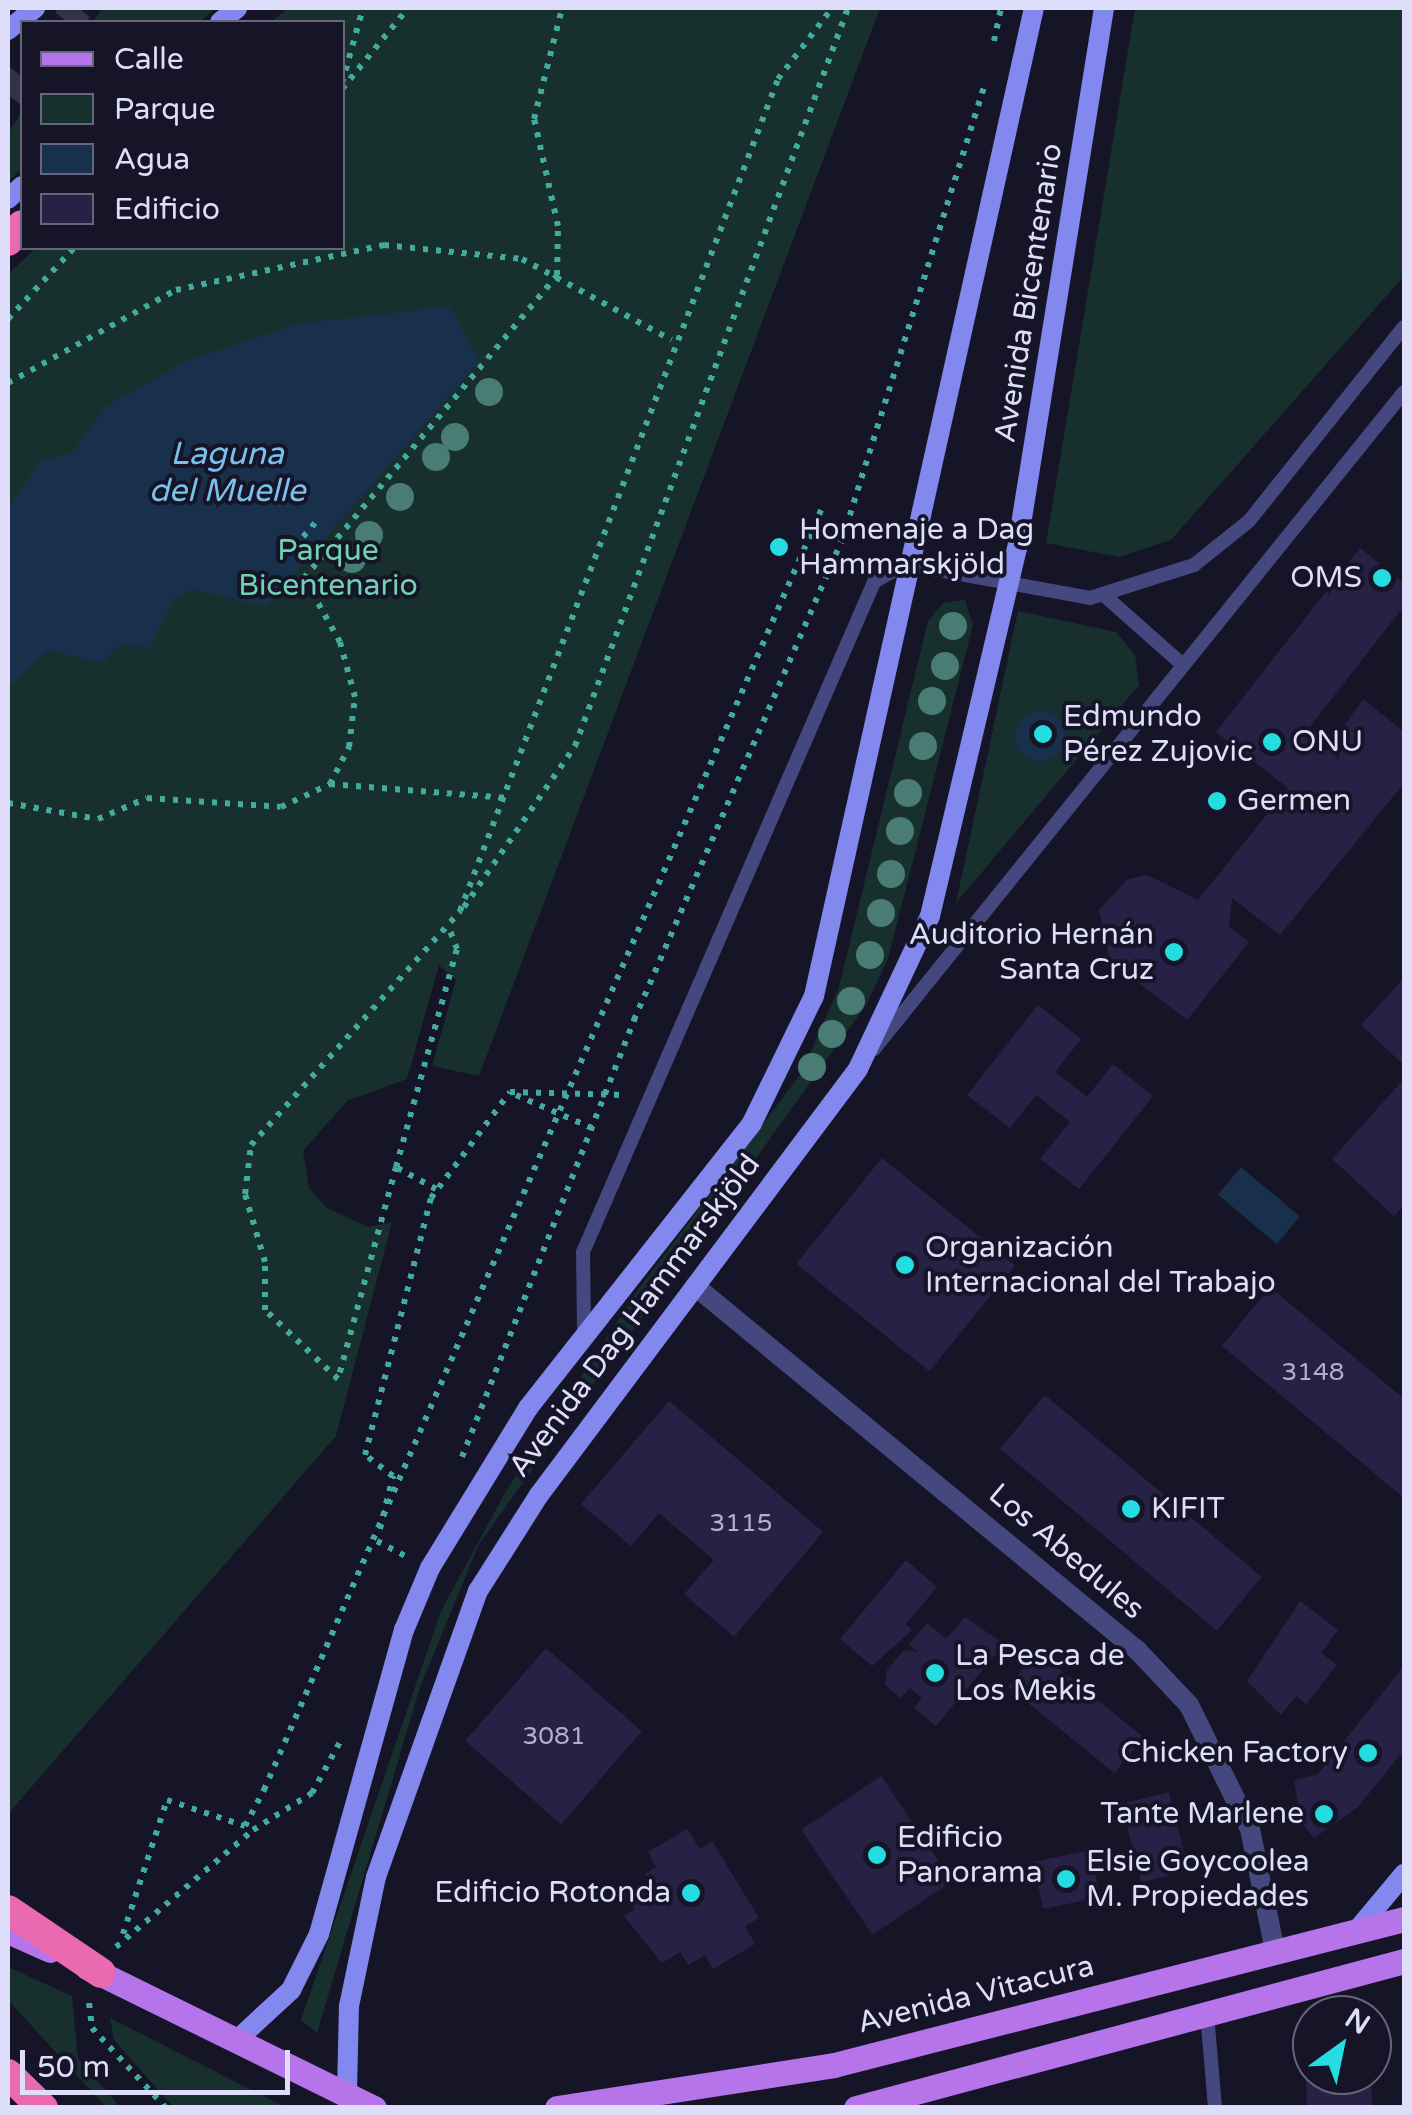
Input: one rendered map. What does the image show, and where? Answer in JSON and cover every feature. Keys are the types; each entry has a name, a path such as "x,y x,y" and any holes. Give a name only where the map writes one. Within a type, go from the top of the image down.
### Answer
{"highway":[{"path":"8,1910 101,1973"},
{"path":"8,2074 43,2108"}],"main road":[{"name":"Avenida Bicentenario","path":"905,564 1034,8"},
{"name":"Avenida Bicentenario","path":"1010,588 1104,8"},
{"name":"Avenida Dag Hammarskjöld","path":"239,2038 280,2004 314,1946 404,1630 430,1568 492,1460 584,1330 752,1123 814,996 905,564"},
{"name":"Avenida Dag Hammarskjöld","path":"347,2092 349,2006 376,1877 450,1650 539,1495 858,1069 930,916 1010,588"},
{"path":"1358,1929 1404,1874"},
{"name":"Avenida Vitacura","path":"558,2108 834,2066 1404,1919"},
{"path":"8,1931 239,2038 374,2108"},
{"path":"1364,1971 1404,1952"},
{"path":"856,2108 1404,1961"}],"street":[{"name":"Los Abedules","path":"695,1286 1138,1650 1190,1705 1250,1829 1275,1951"}],"lane":[{"path":"584,1330 583,1252 848,627 874,582 905,564 1010,588 1105,596 1220,550 1404,327"},
{"path":"858,1069 1404,392"},
{"path":"1105,596 1183,665"},
{"path":"1208,2014 1215,2108"}],"path":[{"path":"345,74 362,8"},
{"path":"345,82 408,8"},
{"path":"330,784 349,747 355,697 340,642 304,578 557,275 560,240 534,120 562,8"},
{"path":"460,911 507,798 672,340 778,79 832,8"},
{"path":"448,926 456,949 338,1379 265,1310 245,1164 266,1125 460,911 575,746 848,8"},
{"path":"991,56 1002,8"},
{"path":"454,1474 607,1090 842,540 988,72"},
{"path":"8,384 176,290 257,266 432,243 482,248 557,275 672,340"},
{"path":"8,319 72,250"},
{"path":"166,2108 92,2028 90,1995 122,1936 166,1800 245,1826 377,1543 822,508"},
{"path":"315,522 297,544 316,561"},
{"path":"8,803 98,818 148,798 282,807 330,784 507,798"},
{"path":"510,1092 607,1090 647,1101"},
{"path":"510,1092 594,1129"},
{"path":"377,1543 393,1476 365,1455 436,1189 510,1092"},
{"path":"396,1167 436,1189"},
{"path":"410,1580 424,1544"},
{"path":"122,1936 312,1794 348,1723"}],"green space":[{"path":"103,8 215,8 202,20 94,20"},
{"name":"Parque Bicentenario","path":"288,8 880,8 479,1076 432,1066 456,980 439,965 407,1079 347,1101 303,1151 309,1188 327,1208 368,1227 392,1222 336,1436 8,1814 8,274 34,250 345,250 345,20 274,20"},
{"path":"1135,8 1404,8 1404,276 1171,540 1119,557 1046,543"},
{"path":"20,115 20,171 8,181 8,132"},
{"path":"965,600 973,625 888,959 866,1005 479,1544 420,1687 317,2033 301,2020 441,1611 506,1491 638,1290 802,1072 839,987 928,621 943,603"},
{"path":"1018,611 1116,632 1135,655 1139,685 956,903"},
{"path":"8,1967 72,1996 78,2059 120,2107 106,2107 8,2000"},
{"path":"110,2018 283,2107 173,2107 114,2040"}],"water":[{"name":"Laguna del Muelle","path":"450,306 479,362 265,607 191,589 173,600 149,648 120,644 103,663 48,650 8,688 8,509 39,462 73,452 104,408 184,362 297,324"},
{"path":"1040,711 1058,718 1065,736 1058,754 1040,761 1022,754 1015,736 1022,718"},
{"path":"1241,1167 1300,1216 1277,1244 1218,1195"}],"building":[{"name":"ONU","path":"1360,548 1404,583 1404,606 1305,733 1327,751 1363,699 1404,732 1404,783 1280,935 1232,898 1229,927 1249,942 1187,1020 1110,961 1099,910 1128,879 1147,875 1198,900 1288,788 1216,732"},
{"path":"1404,978 1404,1065 1361,1025"},
{"path":"1038,1005 1081,1039 1055,1072 1087,1097 1113,1064 1153,1096 1079,1189 1040,1159 1070,1122 1036,1095 1010,1128 967,1095"},
{"path":"1404,1079 1404,1205 1394,1216 1332,1159"},
{"name":"Organización Internacional del Trabajo","path":"882,1158 1015,1266 929,1371 796,1264"},
{"path":"1270,1287 1404,1399 1404,1498 1222,1346"},
{"path":"1045,1395 1262,1577 1217,1631 1000,1449"},
{"path":"669,1401 823,1532 734,1637 684,1594 714,1560 659,1513 631,1546 581,1504"},
{"path":"906,1560 937,1587 906,1624 912,1630 872,1666 840,1639"},
{"path":"1300,1601 1338,1630 1321,1653 1337,1665 1306,1704 1296,1696 1281,1715 1247,1681"},
{"name":"La Pesca de Los Mekis","path":"965,1617 1004,1644 936,1726 914,1708 922,1698 910,1688 901,1698 885,1685 887,1670 904,1650 918,1652 909,1645 927,1623 946,1639"},
{"path":"546,1648 642,1731 561,1824 465,1741"},
{"path":"1037,1651 1143,1737 1115,1773 1008,1687"},
{"path":"1404,1666 1404,1750 1358,1807 1314,1838 1301,1822 1294,1780 1317,1775"},
{"name":"Edificio Panorama","path":"881,1776 952,1881 872,1935 801,1830"},
{"path":"1169,1792 1189,1871 1141,1882 1121,1804"},
{"name":"Edificio Rotonda","path":"687,1829 700,1849 712,1841 759,1918 745,1926 755,1944 713,1969 705,1955 688,1965 680,1952 662,1963 624,1916 634,1909 628,1900 651,1886 645,1874 656,1867 648,1852"},
{"name":"Elsie Goycoolea M. Propiedades","path":"1090,1850 1100,1897 1043,1909 1033,1862"},
{"path":"1307,2095 1372,2095 1372,2108 1307,2108"}],"tunnel":[{"path":"69,20 78,8"},
{"path":"8,95 20,80"}],"place":[{"name":"Homenaje a Dag Hammarskjöld","path":"779,547"},
{"name":"OMS","path":"1382,578"},
{"name":"Edmundo Pérez Zujovic","path":"1043,734"},
{"name":"ONU","path":"1272,742"},
{"name":"Germen","path":"1217,801"},
{"name":"Auditorio Hernán Santa Cruz","path":"1174,952"},
{"name":"Organización Internacional del Trabajo","path":"905,1265"},
{"name":"KIFIT","path":"1131,1509"},
{"name":"La Pesca de Los Mekis","path":"935,1673"},
{"name":"Chicken Factory","path":"1368,1753"},
{"name":"Tante Marlene","path":"1324,1814"},
{"name":"Edificio Panorama","path":"877,1855"},
{"name":"Elsie Goycoolea M. Propiedades","path":"1066,1879"},
{"name":"Edificio Rotonda","path":"691,1893"}]}
